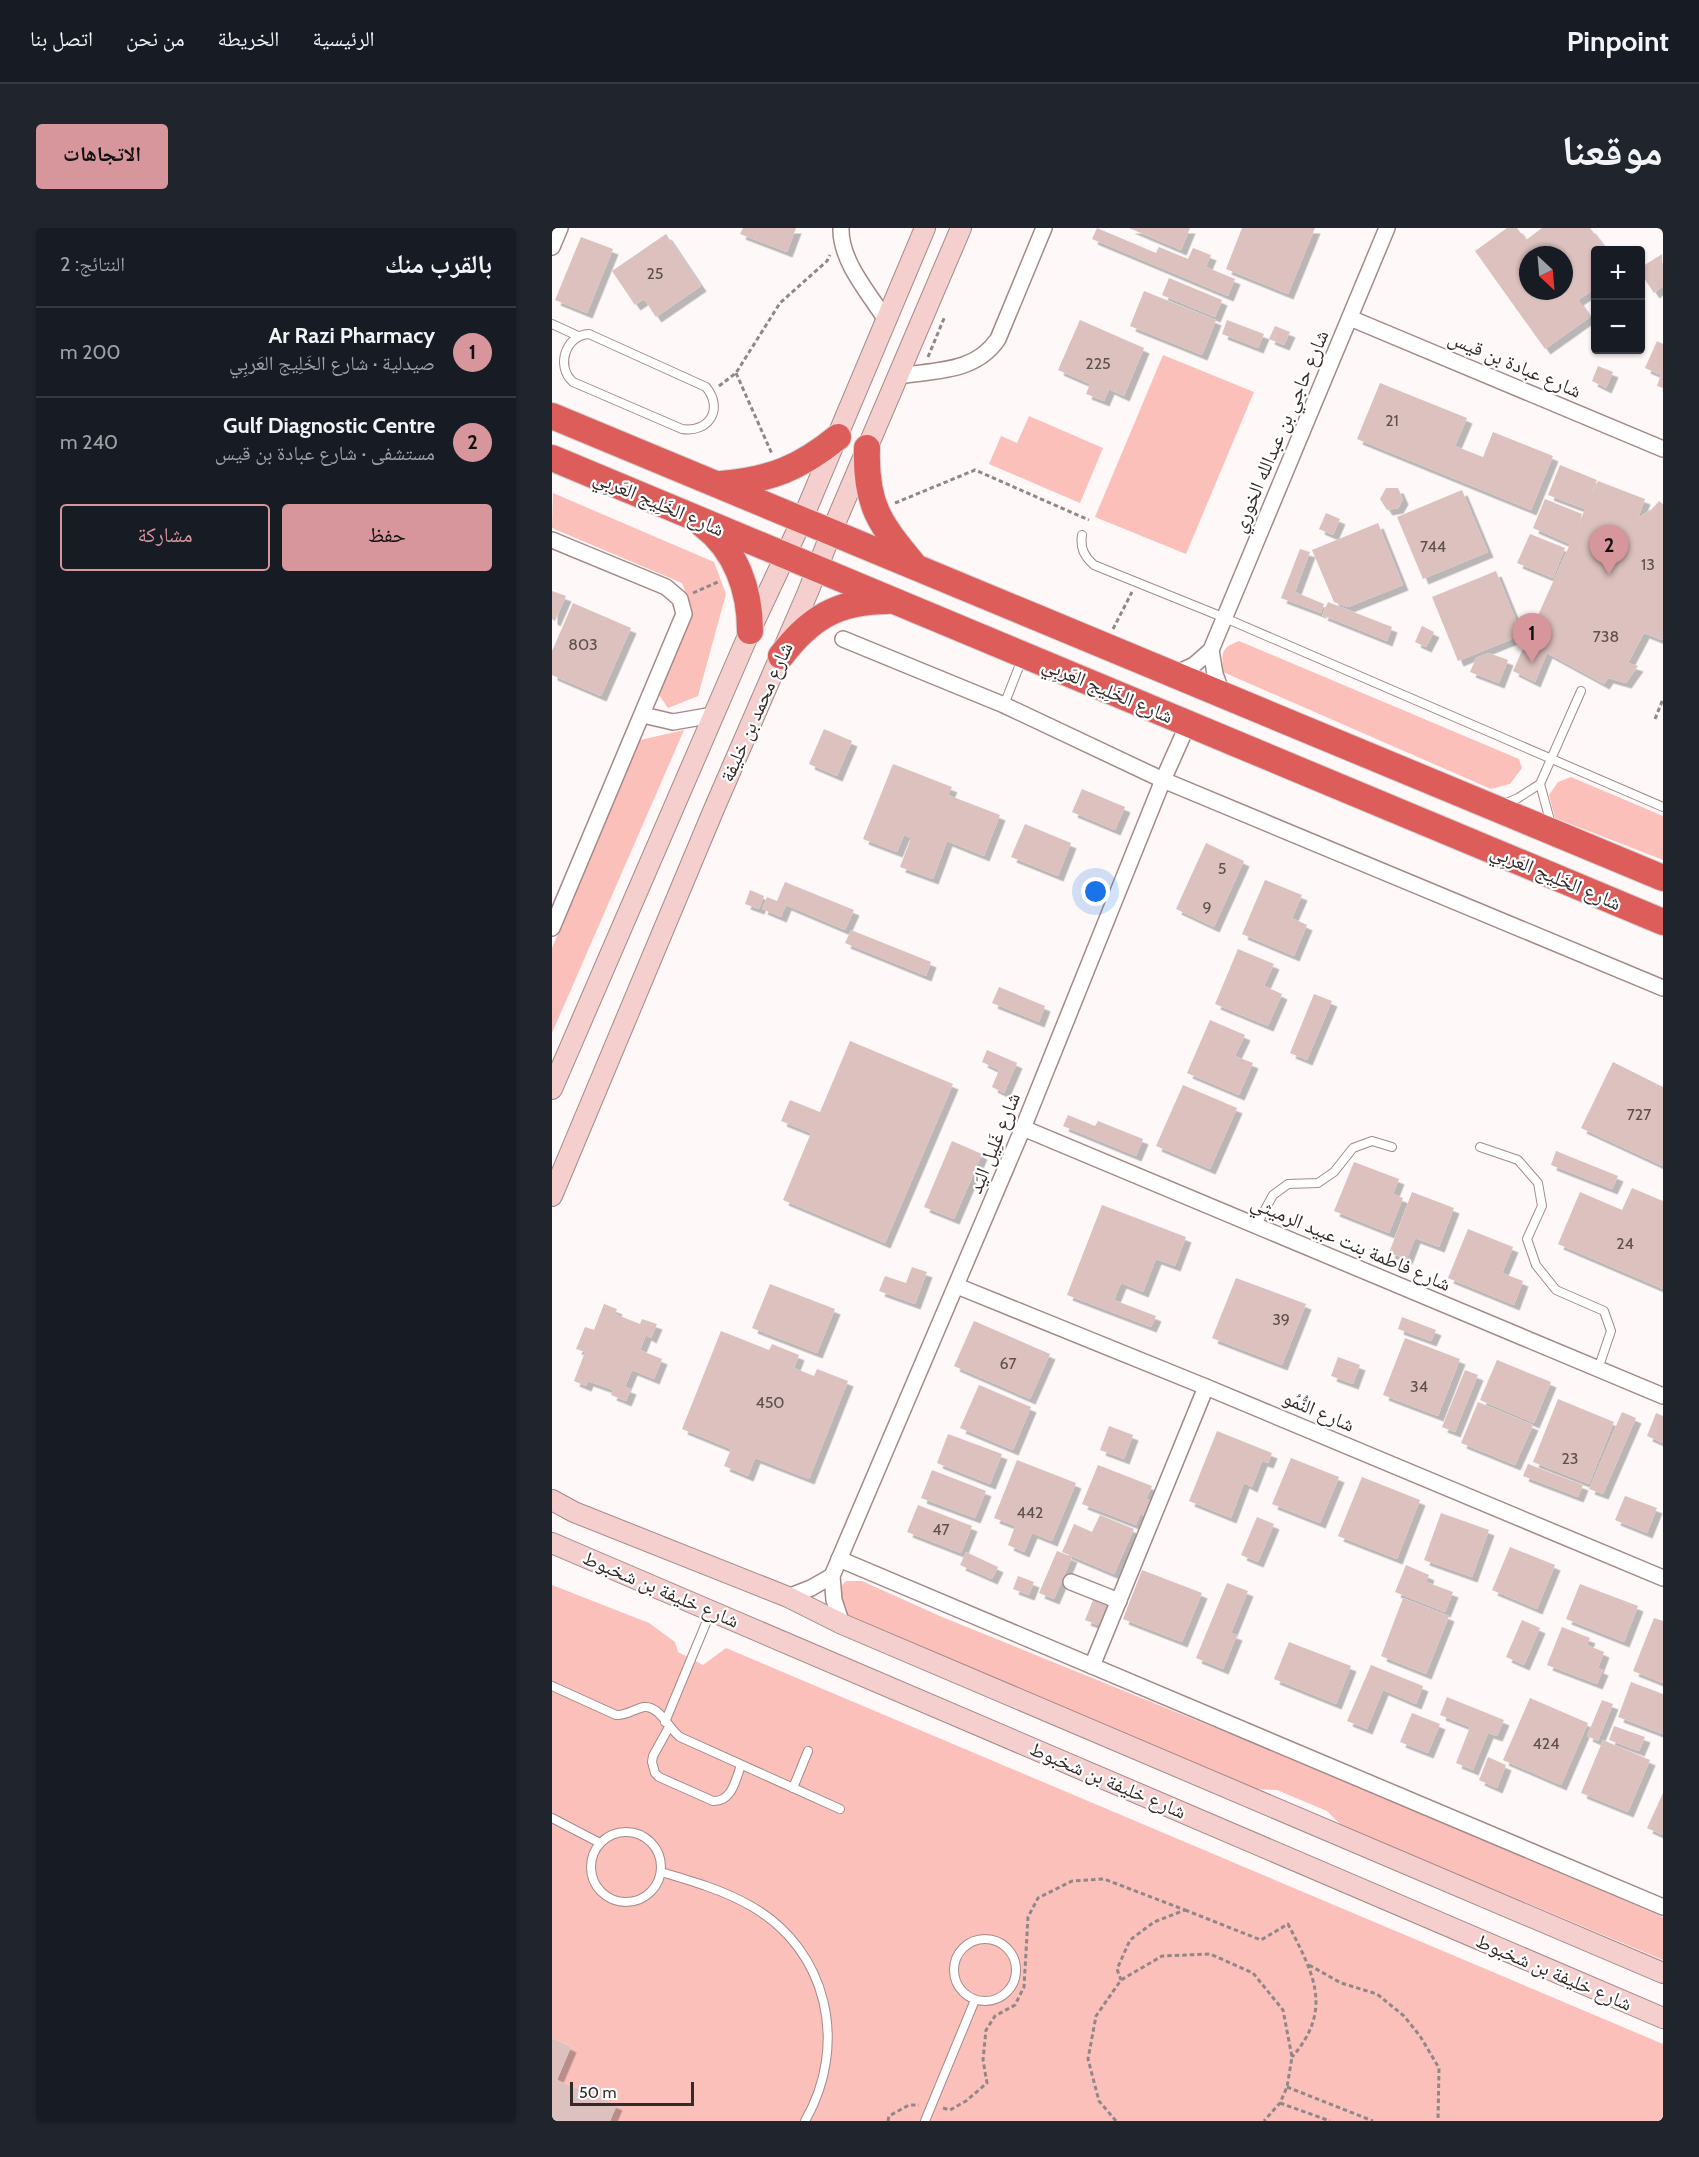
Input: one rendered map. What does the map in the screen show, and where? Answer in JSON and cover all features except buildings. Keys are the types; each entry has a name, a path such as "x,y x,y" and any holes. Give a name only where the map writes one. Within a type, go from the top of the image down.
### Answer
{"highway":[{"name":"شارع الخَلِيج العَربِي","path":"552,416 1663,878"},
{"path":"720,484 753,481 780,473 808,459 838,437"},
{"path":"867,448 868,482 876,512 893,542 916,568"},
{"name":"شارع الخَلِيج العَربِي","path":"552,458 1663,922"},
{"path":"693,517 720,542 740,573 748,601 750,631"},
{"path":"781,656 799,634 833,609 863,602 893,600"}],"main road":[{"name":"شارع محمد بن خليفة","path":"552,1089 750,631 786,556 838,437 925,228"},
{"name":"شارع محمد بن خليفة","path":"552,1196 961,228"},
{"name":"شارع خليفة بن شخبوط","path":"552,1500 574,1512 788,1597 842,1624 1663,1973"},
{"name":"شارع خليفة بن شخبوط","path":"552,1543 1663,2018"}],"street":[{"path":"552,247 560,228"},
{"path":"898,376 963,366 986,354 998,339 1044,228"},
{"name":"شارع حاجي بن عبدالله الخوري","path":"1173,675 1194,665 1211,650 1387,228"},
{"path":"841,230 848,259 886,320"},
{"name":"شارع عبادة بن قيس","path":"1350,318 1663,449"},
{"path":"552,540 666,587 680,598 684,614 552,928"},
{"path":"843,639 1004,705 1163,780 1663,988"},
{"path":"1211,650 1215,674 1223,696"},
{"path":"642,715 673,722 713,716"},
{"name":"شارع غَلِيل اليَد","path":"842,1624 834,1600 832,1576 957,1286 1163,780 1188,724"},
{"name":"شارع فاطمة بنت عبيد الرميثي","path":"1023,1128 1663,1396"},
{"name":"شارع النُّمُو","path":"957,1286 1206,1387 1663,1578"},
{"path":"1092,1666 1206,1387"},
{"path":"839,1559 1663,1907"},
{"path":"788,1597 832,1576"},
{"path":"1071,1582 1119,1601"}],"lane":[{"path":"552,324 578,336"},
{"path":"589,334 700,383 711,393 714,400 713,414 703,426 690,430 665,422 578,384 569,378 564,368 565,357 570,343 578,336 589,334"},
{"path":"1082,535 1082,548 1094,565 1225,618 1663,807"},
{"path":"1004,705 1023,655"},
{"path":"1493,808 1518,798 1540,784 1581,691"},
{"path":"1540,784 1545,809 1556,834"},
{"path":"1256,1226 1273,1195 1288,1184 1318,1183 1334,1172 1353,1148 1372,1141 1392,1147"},
{"path":"1480,1148 1518,1160 1538,1183 1542,1206 1527,1239 1536,1265 1556,1290 1604,1311 1611,1331 1598,1369"},
{"path":"712,1610 653,1756 653,1767 659,1777 713,1801 718,1801 729,1795 741,1765"},
{"path":"552,1686 616,1715 651,1708 658,1712 680,1737 840,1809"},
{"path":"793,1788 808,1751"},
{"path":"552,1818 600,1843"},
{"path":"633,1832 649,1840 659,1854 661,1872 654,1888 640,1899 623,1902 606,1897 594,1884 591,1875 591,1858 600,1843 615,1833 633,1832"},
{"path":"661,1872 711,1887 753,1907 789,1934 810,1965 825,2009 828,2054 821,2090 806,2121"},
{"path":"996,1940 1014,1956 1017,1970 1015,1980 999,1999 988,2002 975,2000 957,1984 955,1960 964,1947 971,1942 996,1940"},
{"path":"925,2121 975,2000"}],"path":[{"path":"711,393 736,373 780,303 827,261 841,230"},
{"path":"736,373 775,461"},
{"path":"885,507 975,470 1089,520"},
{"path":"680,598 723,580"},
{"path":"1113,629 1136,582"},
{"path":"1655,719 1663,699"},
{"path":"888,2121 889,2116 909,2105 950,2110 987,2083 983,2060 986,2030 995,2016 1015,2005 1024,1987 1028,1917 1038,1898 1072,1881 1104,1879 1261,1941 1288,1924 1309,1965 1316,1992 1313,2025 1305,2042 1292,2056"},
{"path":"1121,1980 1117,1969 1130,1940 1154,1922 1185,1910"},
{"path":"1116,2121 1099,2101 1088,2059 1096,2016 1121,1980 1162,1956 1210,1954 1253,1973 1282,2010 1292,2056 1287,2087 1280,2103 1264,2121"},
{"path":"1309,1965 1341,1983 1377,1994 1404,2016 1420,2036 1439,2068 1438,2121"},
{"path":"1287,2087 1373,2121"},
{"path":"1280,2103 1330,2121"}],"shaded area":[{"path":"1163,355 1254,392 1186,554 1095,517"},
{"path":"1029,416 1103,448 1080,503 989,464 1001,436 1017,443"},
{"path":"553,493 714,562 726,594 698,696 668,708 659,695 692,609 682,583 552,528"},
{"path":"1239,641 1519,759 1522,768 1510,784 1491,789 1223,672 1222,661 1225,649"},
{"path":"684,730 552,1033 552,948 640,740"},
{"path":"1571,777 1663,816 1663,860 1555,818 1549,795 1558,782"},
{"path":"846,1581 862,1581 942,1617 1319,1770 1663,1917 1663,1960 1341,1825 1327,1811 1277,1790 1250,1789 839,1614 833,1595"},
{"path":"552,1585 649,1623 675,1642 678,1652 703,1665 726,1648 1663,2044 1663,2121 610,2121 616,2105 557,2080 571,2047 552,2038"}],"place":[{"name":"Gulf Diagnostic Centre","path":"1609,575"},
{"name":"Ar Razi Pharmacy","path":"1532,663"}]}
